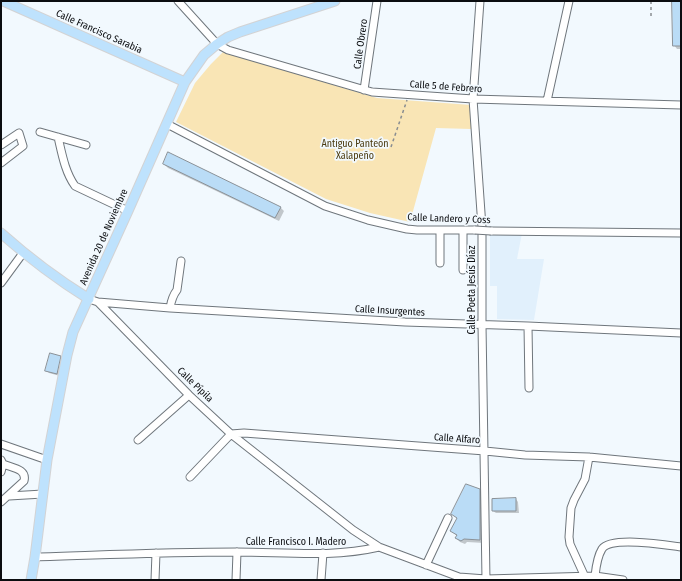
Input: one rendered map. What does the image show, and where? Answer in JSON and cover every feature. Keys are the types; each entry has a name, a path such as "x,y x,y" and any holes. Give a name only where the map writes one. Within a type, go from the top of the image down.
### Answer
{"main road":[{"name":"Calle Francisco Sarabia","path":"3,1 185,82"},
{"name":"Avenida 20 de Noviembre","path":"31,580 47,460 67,355 74,332 185,82 204,55 228,37 335,1"},
{"name":"Calle Pípila","path":"1,233 23,253 64,284 89,299"}],"street":[{"path":"178,1 217,44"},
{"name":"Calle Obrero","path":"364,90 377,1"},
{"name":"Calle Poeta Jesús Díaz","path":"480,1 473,99 482,226 486,579"},
{"path":"547,101 569,1"},
{"name":"Calle 5 de Febrero","path":"217,44 228,50 372,92 473,99 681,105"},
{"name":"Calle Landero y Coss","path":"167,124 325,206 368,220 406,229 681,233"},
{"path":"40,132 86,145"},
{"path":"1,145 19,133 23,146 1,163"},
{"path":"58,137 64,162 75,186 128,211"},
{"path":"440,230 440,263"},
{"path":"463,230 463,270"},
{"path":"1,283 23,253"},
{"path":"170,308 170,303 177,290 181,261"},
{"name":"Calle Pípila","path":"89,299 98,302 188,395 231,434 353,530 379,547"},
{"name":"Calle Insurgentes","path":"98,302 170,308 405,322 681,333"},
{"path":"528,326 529,388"},
{"path":"138,440 188,395"},
{"name":"Calle Alfaro","path":"231,434 244,433 525,455 589,457 681,466"},
{"path":"190,477 231,434"},
{"path":"1,444 47,460"},
{"path":"585,577 570,544 569,536 571,508 585,479 589,457"},
{"path":"1,472 2,462 23,472 25,476 24,481 1,502"},
{"path":"8,496 43,494"},
{"path":"426,565 448,518"},
{"path":"595,576 597,561 602,549 610,544 630,542 681,547"},
{"path":"379,547 459,578 486,579 595,576 623,580"},
{"name":"Calle Francisco I. Madero","path":"35,557 237,552 322,554 379,547"},
{"path":"236,580 237,552"},
{"path":"155,580 156,553"},
{"path":"322,554 322,580"}],"path":[{"path":"651,1 651,17"},
{"path":"391,147 408,95"}],"shaded area":[{"path":"522,233 517,259 544,259 534,320 497,319 497,286 490,286 490,234"}],"green space":[{"name":"Antiguo Panteón Xalapeño","path":"223,52 377,98 471,105 471,129 436,128 410,222 370,213 326,199 176,122 195,83"}],"building":[{"path":"672,1 681,1 681,46 673,46"},
{"path":"168,152 281,207 275,218 163,164"},
{"path":"50,353 61,356 57,374 45,371"},
{"path":"466,484 480,489 480,540 464,539 461,541 455,538 457,535 450,531 457,518 451,514"},
{"path":"516,498 516,511 492,511 492,499"}]}
